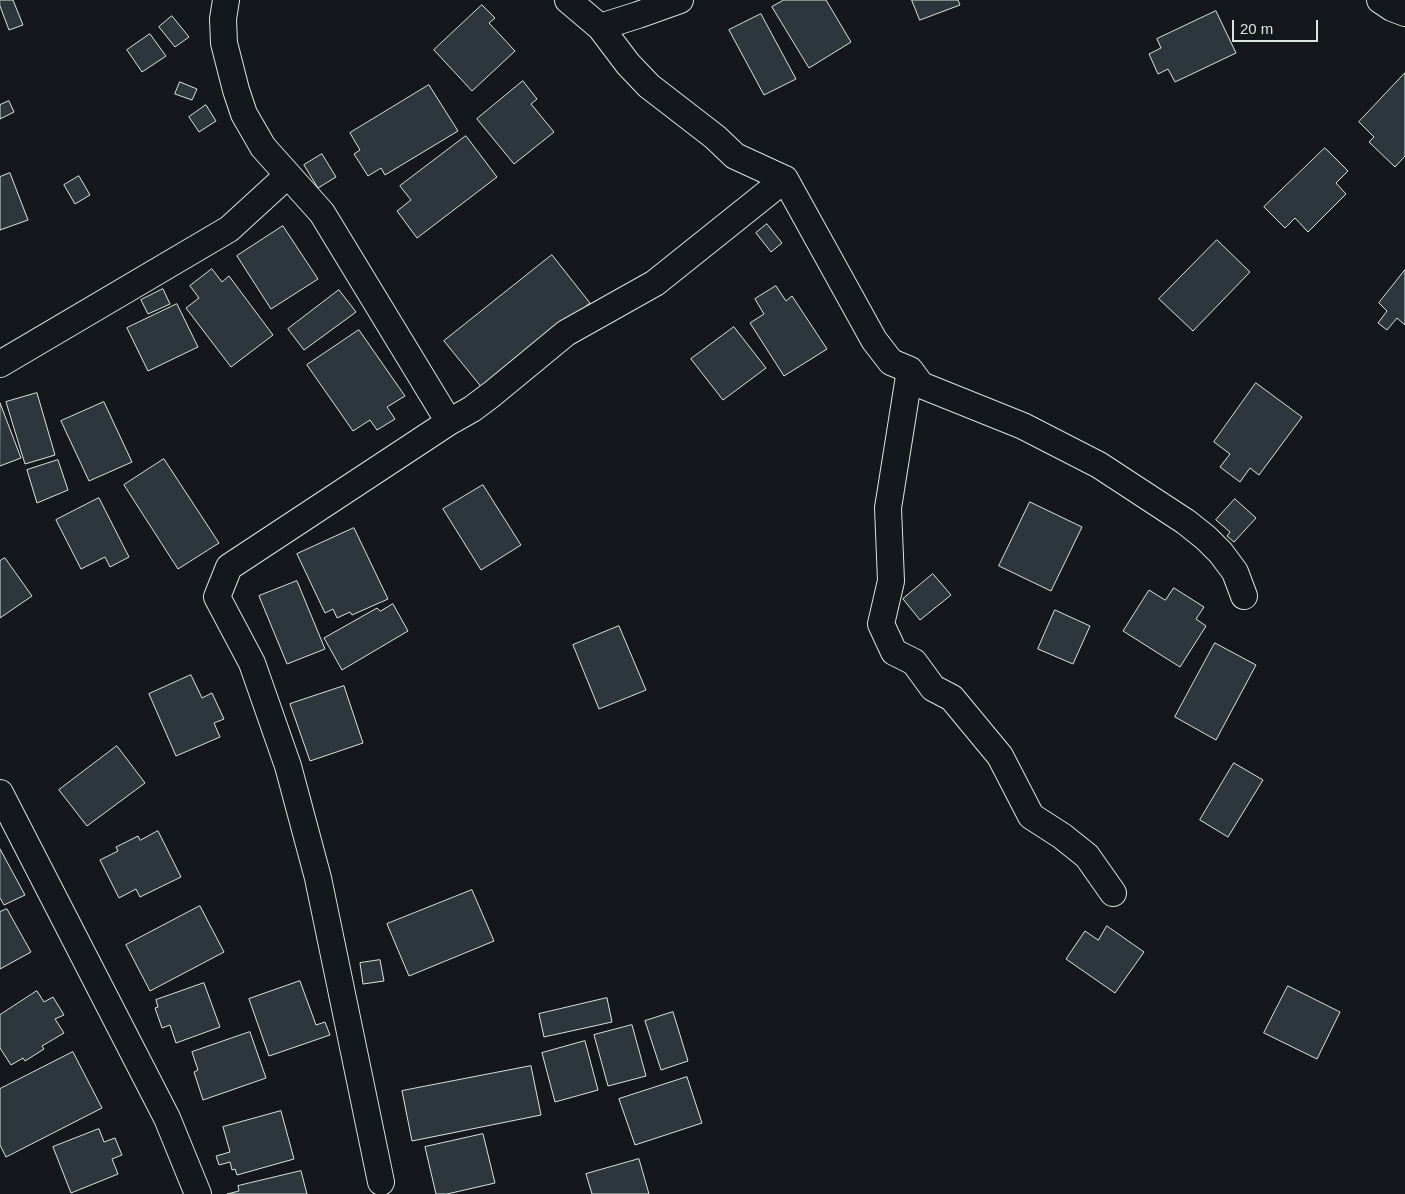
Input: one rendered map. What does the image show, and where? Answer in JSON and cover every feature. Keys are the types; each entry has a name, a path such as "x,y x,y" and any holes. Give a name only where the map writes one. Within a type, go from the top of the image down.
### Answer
{"street":[{"path":"226,0 222,19 224,43 244,114 263,148 322,213 448,422"},
{"path":"568,0 600,27 628,64 649,86 715,137 735,156 785,179 874,340 891,362 910,370 921,385 1023,426 1099,465 1186,522 1221,553 1234,572 1244,596"},
{"path":"600,27 638,16 680,0"},
{"path":"1380,0 1405,12"},
{"path":"0,364 229,229 288,175"},
{"path":"381,1182 318,878 288,766 252,663 217,597 230,567 448,422 472,409 566,333 655,282 785,179"},
{"path":"910,370 888,508 891,581 880,624 894,652 914,662 933,688 952,698 1000,756 1031,816 1062,836 1087,856 1113,893"},
{"path":"0,793 167,1118 198,1194"}],"building":[{"path":"0,0 13,0 23,25 9,30 0,6"},
{"path":"784,0 826,0 851,42 809,68 772,7"},
{"path":"912,0 958,0 960,5 920,20"},
{"path":"482,5 495,18 489,23 515,51 472,91 434,50"},
{"path":"1216,11 1236,53 1175,82 1168,69 1158,74 1149,54 1161,48 1157,39"},
{"path":"761,14 796,79 764,95 729,30"},
{"path":"172,16 189,37 175,47 159,27"},
{"path":"150,34 166,56 142,72 127,50"},
{"path":"1405,73 1405,156 1395,167 1369,142 1374,137 1359,122"},
{"path":"523,81 537,99 531,104 554,132 514,164 477,119"},
{"path":"180,82 197,89 192,100 175,94"},
{"path":"429,85 458,131 385,175 381,168 368,176 354,154 360,150 350,133"},
{"path":"9,101 14,112 0,119 0,105"},
{"path":"206,105 216,121 199,132 189,117"},
{"path":"466,136 497,177 417,238 397,211 411,200 400,186"},
{"path":"1325,148 1348,171 1336,183 1346,194 1308,232 1295,218 1285,228 1264,207"},
{"path":"322,154 336,177 318,188 304,165"},
{"path":"10,173 28,220 0,230 0,177"},
{"path":"79,176 90,195 75,204 64,185"},
{"path":"767,224 782,243 771,252 756,233"},
{"path":"283,226 318,279 271,309 237,256"},
{"path":"1217,240 1250,272 1193,331 1159,299"},
{"path":"552,255 590,303 483,389 444,341"},
{"path":"212,269 222,282 229,276 273,335 231,367 186,308 199,298 190,286"},
{"path":"1405,270 1405,325 1397,318 1387,330 1378,323 1387,311 1379,303"},
{"path":"776,286 786,301 792,296 827,349 784,376 750,323 764,314 755,299"},
{"path":"163,289 170,304 148,314 141,300"},
{"path":"339,290 356,312 304,350 288,329"},
{"path":"177,304 198,347 148,371 127,328"},
{"path":"734,327 766,368 723,400 691,359"},
{"path":"359,330 405,396 387,407 395,419 377,430 370,420 353,431 307,365"},
{"path":"1256,383 1302,417 1259,475 1250,468 1240,482 1220,467 1230,454 1214,442"},
{"path":"37,393 55,455 25,464 6,402"},
{"path":"104,402 132,462 89,481 61,421"},
{"path":"0,403 21,458 0,466"},
{"path":"164,459 219,543 178,569 124,485"},
{"path":"58,460 68,490 37,503 27,470"},
{"path":"483,485 521,545 481,570 443,509"},
{"path":"99,498 129,557 110,567 105,557 81,569 56,520"},
{"path":"1235,499 1256,518 1234,542 1227,536 1230,532 1216,520"},
{"path":"1030,502 1082,527 1051,591 999,566"},
{"path":"354,528 388,599 352,615 350,612 337,618 333,609 325,613 297,554"},
{"path":"5,558 32,596 0,618 0,561"},
{"path":"933,574 951,595 920,620 903,599"},
{"path":"297,581 325,649 287,664 259,596"},
{"path":"1174,588 1204,607 1196,619 1206,626 1180,667 1123,631 1149,590 1165,600"},
{"path":"393,604 408,631 342,670 324,638 377,608 380,611"},
{"path":"1055,610 1090,626 1073,664 1038,649"},
{"path":"619,626 646,690 599,709 573,645"},
{"path":"1215,643 1256,665 1216,740 1175,717"},
{"path":"191,675 202,698 212,693 224,719 214,723 220,737 176,756 149,694"},
{"path":"344,686 363,743 310,761 290,704"},
{"path":"117,746 145,783 87,826 59,790"},
{"path":"1234,763 1263,780 1228,837 1200,820"},
{"path":"158,831 181,877 140,897 136,889 119,898 100,860 118,851 116,847 138,836 140,840"},
{"path":"0,849 25,895 4,905 0,898"},
{"path":"472,890 494,941 409,976 387,924"},
{"path":"200,906 224,952 150,991 126,945"},
{"path":"7,909 31,952 0,969 0,912"},
{"path":"1107,926 1144,952 1115,993 1066,959 1085,931 1098,940"},
{"path":"380,960 384,981 363,984 360,963"},
{"path":"300,981 316,1025 325,1022 330,1035 269,1056 249,999"},
{"path":"204,983 220,1027 176,1043 170,1025 162,1028 155,1008 158,1007 156,1000"},
{"path":"1288,986 1340,1012 1317,1059 1264,1033"},
{"path":"37,991 44,1002 53,997 64,1015 55,1019 64,1033 42,1046 44,1049 25,1061 23,1058 11,1065 0,1048 0,1015"},
{"path":"607,998 612,1022 544,1037 539,1014"},
{"path":"673,1012 688,1061 661,1070 645,1021"},
{"path":"632,1025 646,1076 608,1086 594,1035"},
{"path":"250,1032 266,1078 203,1100 194,1072 198,1070 192,1052"},
{"path":"585,1041 598,1090 555,1102 542,1053"},
{"path":"73,1052 102,1108 6,1157 0,1145 0,1089"},
{"path":"531,1066 541,1115 412,1141 402,1091"},
{"path":"687,1077 702,1123 635,1145 619,1099"},
{"path":"281,1111 294,1159 237,1175 235,1169 232,1170 230,1162 219,1165 216,1156 230,1152 223,1127"},
{"path":"99,1129 104,1142 115,1138 122,1155 112,1159 118,1174 71,1193 53,1147"},
{"path":"483,1134 495,1183 447,1194 436,1194 425,1147"},
{"path":"639,1159 649,1194 592,1194 586,1174"},
{"path":"301,1171 307,1194 227,1194 239,1191 238,1186"}]}
